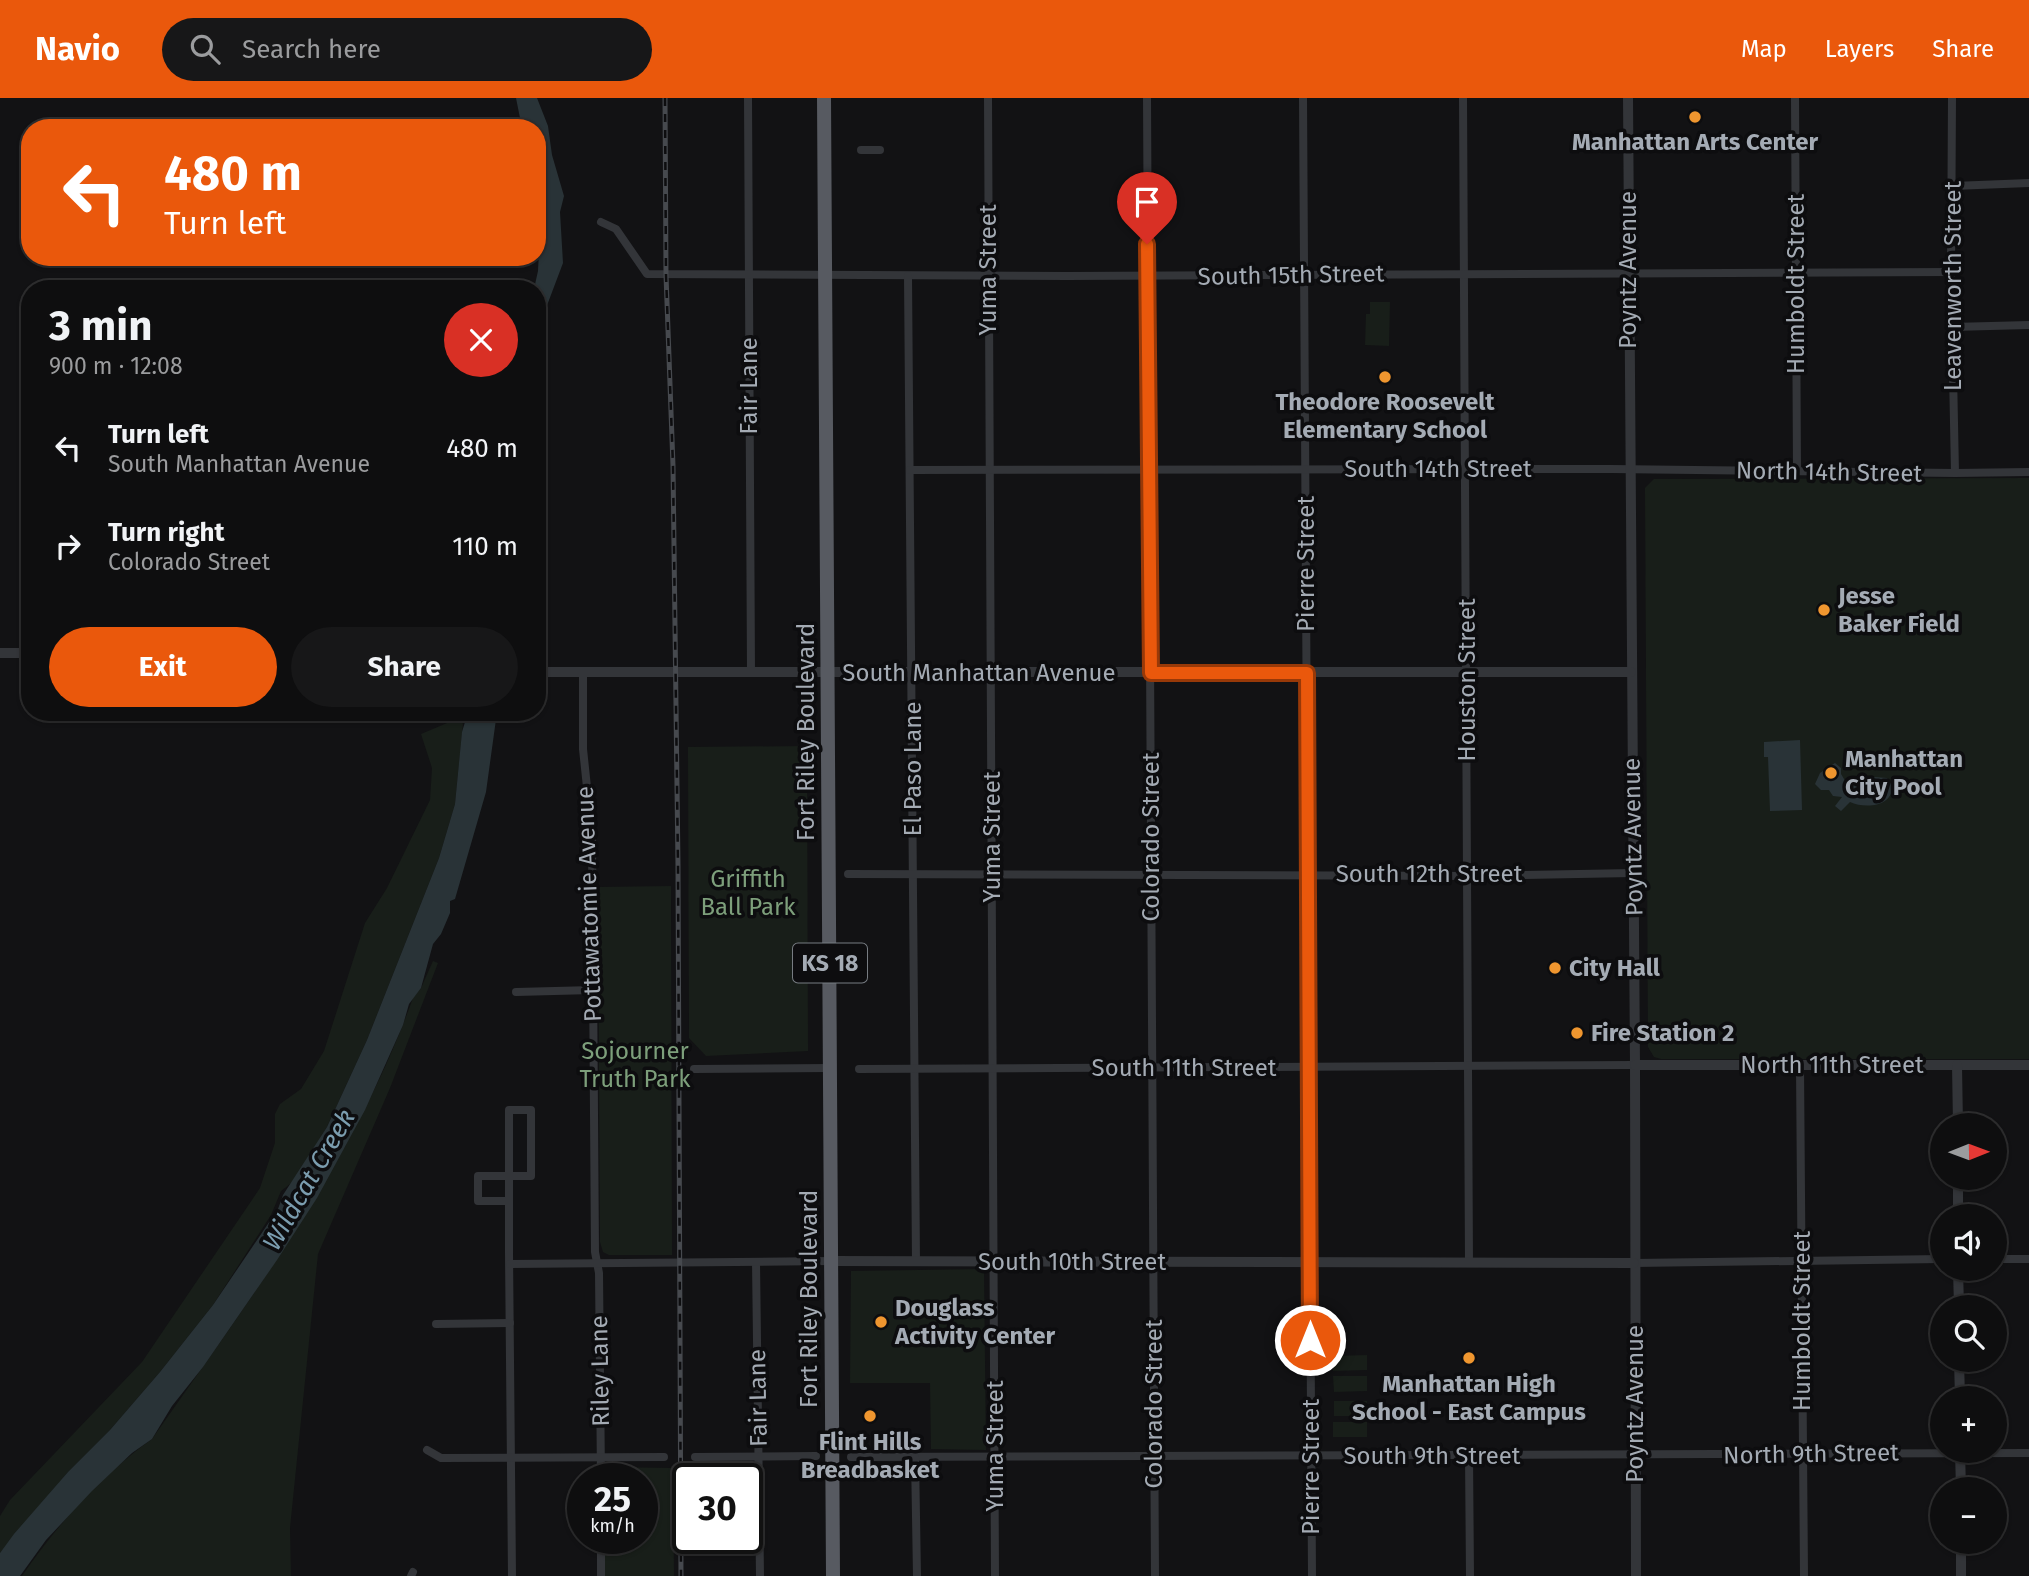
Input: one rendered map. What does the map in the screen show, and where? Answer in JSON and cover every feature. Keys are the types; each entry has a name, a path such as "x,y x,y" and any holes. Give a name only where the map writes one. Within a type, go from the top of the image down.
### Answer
{"highway":[{"name":"Fort Riley Boulevard","path":"824,98 833,1576"}],"street":[{"name":"Fair Lane","path":"748,98 751,673"},
{"name":"Yuma Street","path":"988,98 995,1576"},
{"name":"Colorado Street","path":"1147,98 1156,1576"},
{"name":"Pierre Street","path":"1303,98 1312,1576"},
{"name":"Houston Street","path":"1463,98 1469,1263"},
{"name":"Poyntz Avenue","path":"1628,98 1636,1576"},
{"name":"Humboldt Street","path":"1795,98 1797,470"},
{"name":"Leavenworth Street","path":"1952,98 1951,272 1955,473"},
{"path":"861,150 880,150"},
{"path":"1953,186 2029,183"},
{"name":"South 15th Street","path":"601,222 616,229 647,274 1147,276 1951,272"},
{"name":"El Paso Lane","path":"908,276 916,1262"},
{"path":"1952,327 2029,325"},
{"name":"North 14th Street","path":"1629,469 2029,472"},
{"name":"South 14th Street","path":"910,470 1629,469"},
{"path":"0,653 21,653"},
{"name":"Pottawatomie Avenue","path":"583,671 583,749 592,835 597,1264"},
{"name":"South Manhattan Avenue","path":"546,672 1631,672"},
{"name":"South 12th Street","path":"848,874 1633,873"},
{"path":"516,992 593,990"},
{"name":"North 11th Street","path":"1635,1065 2029,1065"},
{"name":"South 11th Street","path":"859,1069 1635,1065"},
{"path":"1958,1065 1958,1113"},
{"name":"Humboldt Street","path":"1800,1066 1804,1576"},
{"path":"694,1069 830,1068"},
{"path":"509,1201 478,1201 478,1176 509,1176 531,1176 531,1110 509,1110 509,1176 509,1201 512,1576"},
{"path":"1634,1263 1930,1259"},
{"path":"2007,1259 2029,1259"},
{"name":"South 10th Street","path":"510,1264 832,1261 1634,1263"},
{"name":"Fair Lane","path":"756,1262 760,1576"},
{"name":"Riley Lane","path":"597,1264 601,1463"},
{"path":"436,1324 510,1323"},
{"path":"427,1450 441,1458 664,1457"},
{"name":"North 9th Street","path":"1636,1456 1930,1453"},
{"name":"North 9th Street","path":"2007,1453 2029,1453"},
{"path":"1469,1455 1470,1576"},
{"path":"695,1457 816,1456"},
{"name":"South 9th Street","path":"851,1457 1636,1456"},
{"path":"915,1457 917,1576"},
{"path":"601,1554 601,1576"},
{"path":"1961,1554 1961,1576"}],"green space":[{"path":"1370,302 1390,302 1389,346 1365,345 1366,314 1370,314"},
{"path":"2029,478 2029,1059 1654,1057 1648,1047 1645,488 1654,479"},
{"path":"452,721 461,721 463,724 455,804 439,858 367,1040 327,1127 294,1181 281,1191 271,1215 213,1305 160,1372 110,1430 68,1472 0,1553 0,1516 10,1500 142,1362 260,1188 275,1143 275,1114 280,1104 301,1089 324,1051 365,923 387,888 430,800 432,768 421,734"},
{"name":"Griffith Ball Park","path":"807,746 808,1051 706,1056 689,1038 688,747"},
{"name":"Sojourner Truth Park","path":"671,886 672,1255 609,1255 603,1252 600,1242 598,887"},
{"path":"433,961 438,963 390,1088 318,1254 290,1528 291,1576 22,1576 81,1502 115,1468 152,1439 262,1281 330,1172 361,1116 389,1058 413,998 421,988"},
{"path":"984,1269 986,1450 931,1449 930,1383 850,1383 851,1271"},
{"path":"1367,1355 1367,1370 1333,1371 1333,1356"},
{"path":"1333,1376 1367,1376 1367,1391 1334,1392"},
{"path":"1334,1401 1367,1401 1367,1416 1334,1416"},
{"path":"1333,1422 1367,1422 1367,1437 1333,1437"},
{"path":"658,1468 672,1468 674,1576 605,1576 604,1554 658,1554"}],"water":[{"path":"516,98 537,98 545,119 520,119"},
{"path":"546,121 552,155 564,196 560,212 563,263 546,308 546,280 536,280 538,266 546,266"},
{"name":"Wildcat Creek","path":"465,721 496,721 486,792 455,899 450,901 450,913 441,934 433,944 421,988 409,1004 403,1025 365,1110 317,1198 203,1367 172,1406 152,1439 132,1453 92,1491 46,1540 20,1576 0,1576 0,1553 68,1472 110,1430 160,1372 213,1305 278,1209 283,1195 327,1127 367,1040 439,858 455,804"},
{"path":"1800,740 1802,810 1770,811 1768,757 1764,757 1764,742"},
{"path":"1835,763 1841,768 1841,774 1847,784 1853,780 1857,781 1863,789 1874,777 1887,778 1892,785 1888,798 1884,802 1870,805 1850,802 1841,811 1835,806 1842,797 1833,796 1829,790 1821,790 1815,784 1820,773"}],"railway":[{"path":"665,98 678,866 681,1576"}],"place":[{"name":"Manhattan Arts Center","path":"1695,117"},
{"name":"Theodore Roosevelt Elementary School","path":"1385,377"},
{"name":"Jesse Baker Field","path":"1824,610"},
{"name":"Manhattan City Pool","path":"1831,773"},
{"name":"City Hall","path":"1555,968"},
{"name":"Fire Station 2","path":"1577,1033"},
{"name":"Douglass Activity Center","path":"881,1322"},
{"name":"Manhattan High School - East Campus","path":"1469,1358"},
{"name":"Flint Hills Breadbasket","path":"870,1416"}],"route":[{"path":"1147,244 1151,673 1307,673 1310,1340"}]}
